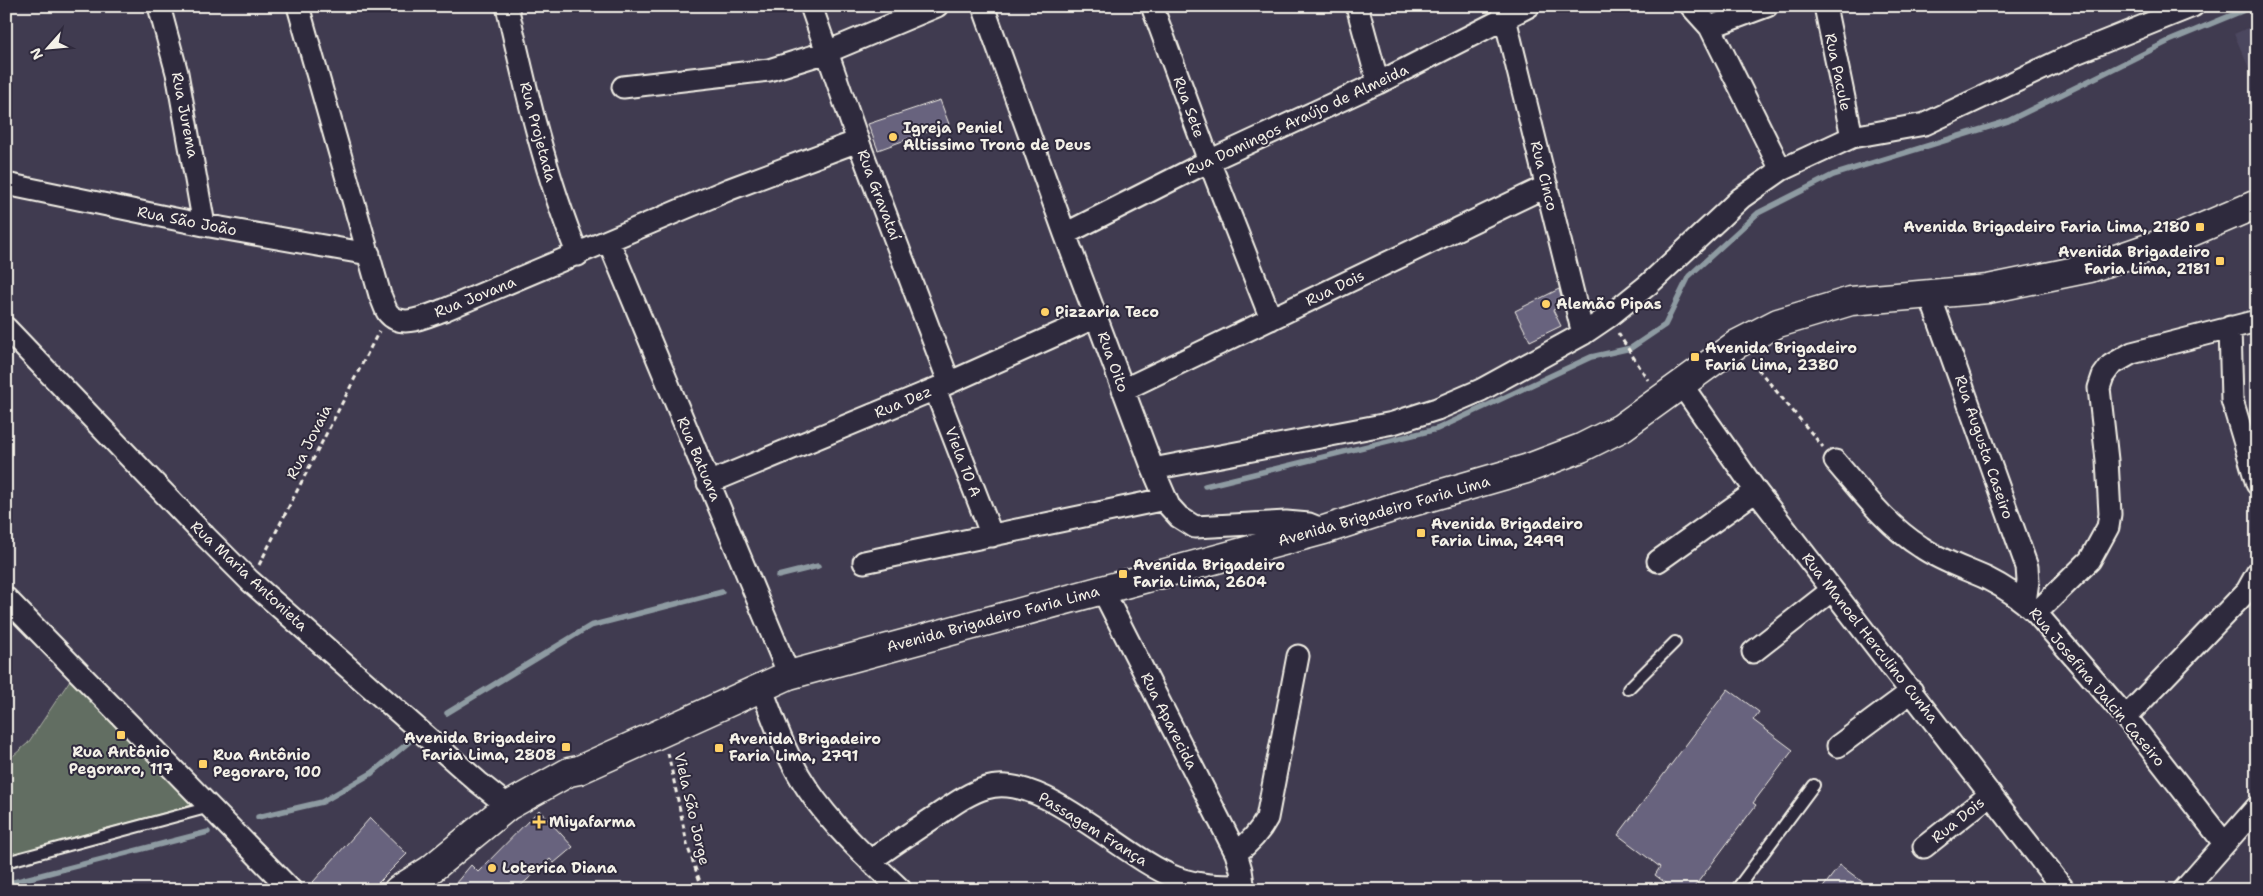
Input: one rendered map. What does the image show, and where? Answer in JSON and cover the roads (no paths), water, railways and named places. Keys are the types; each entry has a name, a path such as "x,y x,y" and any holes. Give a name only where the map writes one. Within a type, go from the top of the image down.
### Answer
{"main road":[{"name":"Avenida Brigadeiro Faria Lima","path":"398,890 423,880 508,806 568,772 579,770 789,675 1324,530 1526,469 1580,448 1621,428 1737,344 1778,323 1851,301 1988,289 2090,268 2180,237 2257,204"}],"street":[{"name":"Rua Jurema","path":"158,6 177,73 204,225"},
{"path":"298,6 369,254"},
{"name":"Rua Projetada","path":"507,6 527,96 555,195 578,255"},
{"name":"Rua Gravataí","path":"811,6 942,386"},
{"path":"623,87 769,70 827,52 937,6"},
{"name":"Rua Oito","path":"983,6 1065,234 1164,499 1179,517 1195,527 1286,522 1309,524 1324,530"},
{"name":"Rua Sete","path":"1152,6 1270,319"},
{"path":"1357,6 1378,82"},
{"name":"Rua Domingos Araújo de Almeida","path":"1065,234 1209,161 1378,82 1503,13 1529,6"},
{"path":"1691,6 1710,27 1781,170"},
{"path":"1710,27 1767,6"},
{"name":"Rua Pacule","path":"1825,6 1852,137"},
{"path":"1153,469 1393,423 1437,409 1481,390 1583,334 1608,317 1649,284 1742,198 1781,170 1852,137 1925,124 2076,53 2194,6"},
{"name":"Rua Cinco","path":"1503,13 1583,334"},
{"name":"Rua Jovana","path":"369,254 380,295 388,313 398,321 412,320 444,310 730,190 858,141"},
{"name":"Rua São João","path":"6,184 204,225 369,254"},
{"name":"Rua Dois","path":"1123,390 1547,186"},
{"name":"Rua Batuara","path":"609,242 789,675"},
{"name":"Rua Augusta Caseiro","path":"1929,293 2026,567 2031,608"},
{"name":"Rua Dez","path":"708,483 942,386 1096,317"},
{"path":"2031,608 2090,560 2108,527 2110,514 2107,460 2099,388 2103,376 2111,365 2132,352 2257,321"},
{"path":"2230,327 2232,400 2257,484"},
{"name":"Rua Maria Antonieta","path":"6,328 250,581 478,782 508,806"},
{"name":"Rua Manoel Herculino Cunha","path":"1681,384 1756,491 2064,890"},
{"name":"Viela 10 A","path":"942,386 992,536"},
{"name":"Rua Josefina Dalcin Caseiro","path":"1835,461 1876,509 1919,547 1945,561 1987,578 2031,608 2126,717 2224,844"},
{"path":"1658,561 1756,491"},
{"path":"864,562 1164,499"},
{"path":"2126,717 2247,591 2257,573"},
{"name":"Rua Aparecida","path":"1102,589 1236,853 1244,888"},
{"path":"1753,652 1832,590"},
{"path":"6,598 286,887"},
{"path":"1236,853 1259,832 1267,818 1286,709 1298,656"},
{"path":"761,687 782,743 807,788 837,827 900,890"},
{"path":"1838,746 1912,691"},
{"name":"Passagem França","path":"870,861 960,799 986,788 1005,784 1027,789 1071,813 1156,868 1176,878 1216,886 1244,888"},
{"name":"Rua Dois","path":"1924,847 1991,794"},
{"path":"2184,890 2257,807"}],"lane":[{"path":"1628,689 1675,642"},
{"path":"1736,890 1814,785"},
{"path":"6,862 210,808"}],"waterway":[{"path":"1205,486 1437,429 1591,357 1631,348 1665,325 1689,276 1758,213 1833,175 2008,121 2169,41 2254,6"},
{"path":"778,576 818,566"},
{"path":"447,713 590,626 722,592"},
{"path":"258,817 322,802 372,773 409,742"},
{"path":"6,884 208,832"}],"place":[{"name":"Igreja Peniel Altissimo Trono de Deus","path":"893,137"},
{"name":"Avenida Brigadeiro Faria Lima, 2180","path":"2200,227"},
{"name":"Avenida Brigadeiro Faria Lima, 2181","path":"2220,261"},
{"name":"Alemão Pipas","path":"1546,304"},
{"name":"Pizzaria Teco","path":"1045,312"},
{"name":"Avenida Brigadeiro Faria Lima, 2380","path":"1695,357"},
{"name":"Avenida Brigadeiro Faria Lima, 2499","path":"1421,533"},
{"name":"Avenida Brigadeiro Faria Lima, 2604","path":"1123,574"},
{"name":"Rua Antônio Pegoraro, 117","path":"121,735"},
{"name":"Avenida Brigadeiro Faria Lima, 2808","path":"566,747"},
{"name":"Avenida Brigadeiro Faria Lima, 2791","path":"719,748"},
{"name":"Rua Antônio Pegoraro, 100","path":"203,764"},
{"name":"Miyafarma","path":"539,822"},
{"name":"Loterica Diana","path":"492,868"}]}
